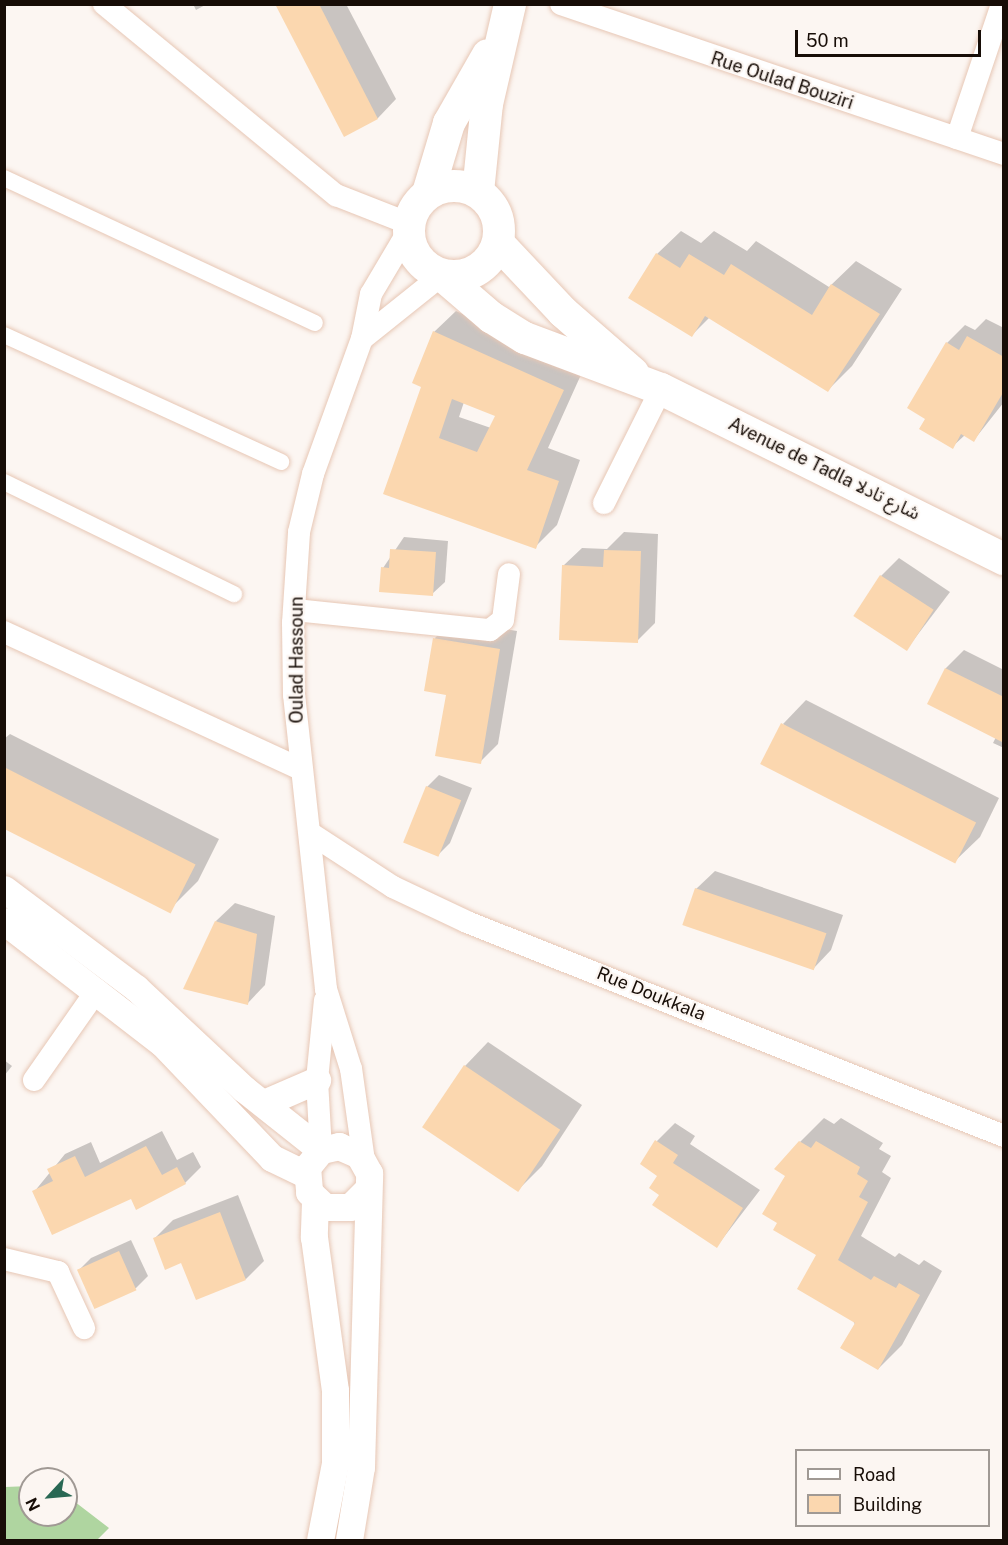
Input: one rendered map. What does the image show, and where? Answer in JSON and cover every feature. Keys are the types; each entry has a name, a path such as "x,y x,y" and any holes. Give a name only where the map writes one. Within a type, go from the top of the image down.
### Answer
{"main road":[{"path":"428,193 453,185 478,192 496,215 498,243 482,266 456,276 442,275 419,259 408,226 428,193 449,123 498,38 510,4"},
{"path":"478,192 498,38"},
{"name":"Avenue de Tadla شارع تادلا","path":"498,243 563,312 652,385"},
{"name":"Avenue de Tadla شارع تادلا","path":"442,275 491,317 525,338 652,385 1004,559"}],"street":[{"path":"104,4 336,195 408,226"},
{"name":"Rue Oulad Bouziri","path":"561,4 1004,154"},
{"path":"957,138 1002,4"},
{"path":"4,178 315,323"},
{"name":"Oulad Hassoun","path":"364,1161 351,1069 326,989 301,769 295,610 299,532 313,474 362,339 371,294 408,226"},
{"path":"362,339 442,275"},
{"path":"4,335 281,462"},
{"path":"604,504 652,385"},
{"path":"4,482 234,594"},
{"path":"295,610 490,630 503,620 509,574"},
{"path":"4,632 301,769"},
{"name":"Rue Doukkala","path":"310,833 360,868 467,922 1004,1136"},
{"path":"4,889 136,988 264,1103 321,1150 346,1148 364,1161 366,1191 361,1467 349,1540"},
{"path":"4,921 162,1043 272,1158 305,1174 315,1202 314,1237 335,1390 335,1464 320,1540"},
{"name":"Oulad Hassoun","path":"321,1150 317,1080 326,989"},
{"path":"34,1080 96,990"},
{"path":"264,1103 317,1080"},
{"path":"305,1174 321,1150"},
{"path":"315,1202 343,1209 366,1191"},
{"path":"4,1259 58,1272 84,1328"}],"green space":[{"path":"18,1486 18,1527 78,1527 78,1504 109,1528 97,1540 5,1540 5,1487"}],"building":[{"path":"275,4 319,4 378,119 344,137"},
{"path":"656,253 680,268 689,254 724,275 731,264 812,315 831,284 880,314 828,392 705,316 692,337 628,298"},
{"path":"433,331 564,390 527,470 559,481 536,549 383,494 421,387 412,383","holes":["452,399 495,416 477,452 439,438"]},
{"path":"967,336 1004,357 1004,391 974,442 961,434 953,449 919,429 925,419 907,408 946,342 959,350"},
{"path":"390,549 436,552 433,596 379,592 381,567 389,568"},
{"path":"604,550 641,551 638,643 559,640 562,565 603,567"},
{"path":"880,575 934,610 907,651 853,616"},
{"path":"433,638 500,649 481,764 435,756 446,695 424,691"},
{"path":"945,668 1004,697 1004,743 927,704"},
{"path":"781,723 976,822 955,863 760,764"},
{"path":"4,767 196,865 171,914 4,829"},
{"path":"426,786 461,800 438,857 403,843"},
{"path":"695,888 826,933 814,970 682,925"},
{"path":"215,921 257,934 248,1005 183,989"},
{"path":"464,1065 560,1130 518,1192 422,1127"},
{"path":"655,1140 678,1155 673,1163 743,1208 717,1248 652,1205 659,1195 649,1188 657,1176 640,1164"},
{"path":"799,1141 811,1148 816,1141 860,1167 857,1174 868,1181 859,1197 868,1202 838,1260 871,1280 874,1276 896,1288 899,1283 920,1295 878,1370 840,1348 855,1323 797,1289 816,1255 773,1230 777,1223 762,1214 785,1176 774,1169"},
{"path":"146,1146 162,1175 177,1167 186,1184 136,1210 131,1199 52,1235 32,1191 53,1181 47,1169 75,1156 85,1177"},
{"path":"220,1212 246,1280 196,1300 181,1263 165,1270 153,1238"},
{"path":"119,1251 136,1290 94,1309 77,1270"}]}
